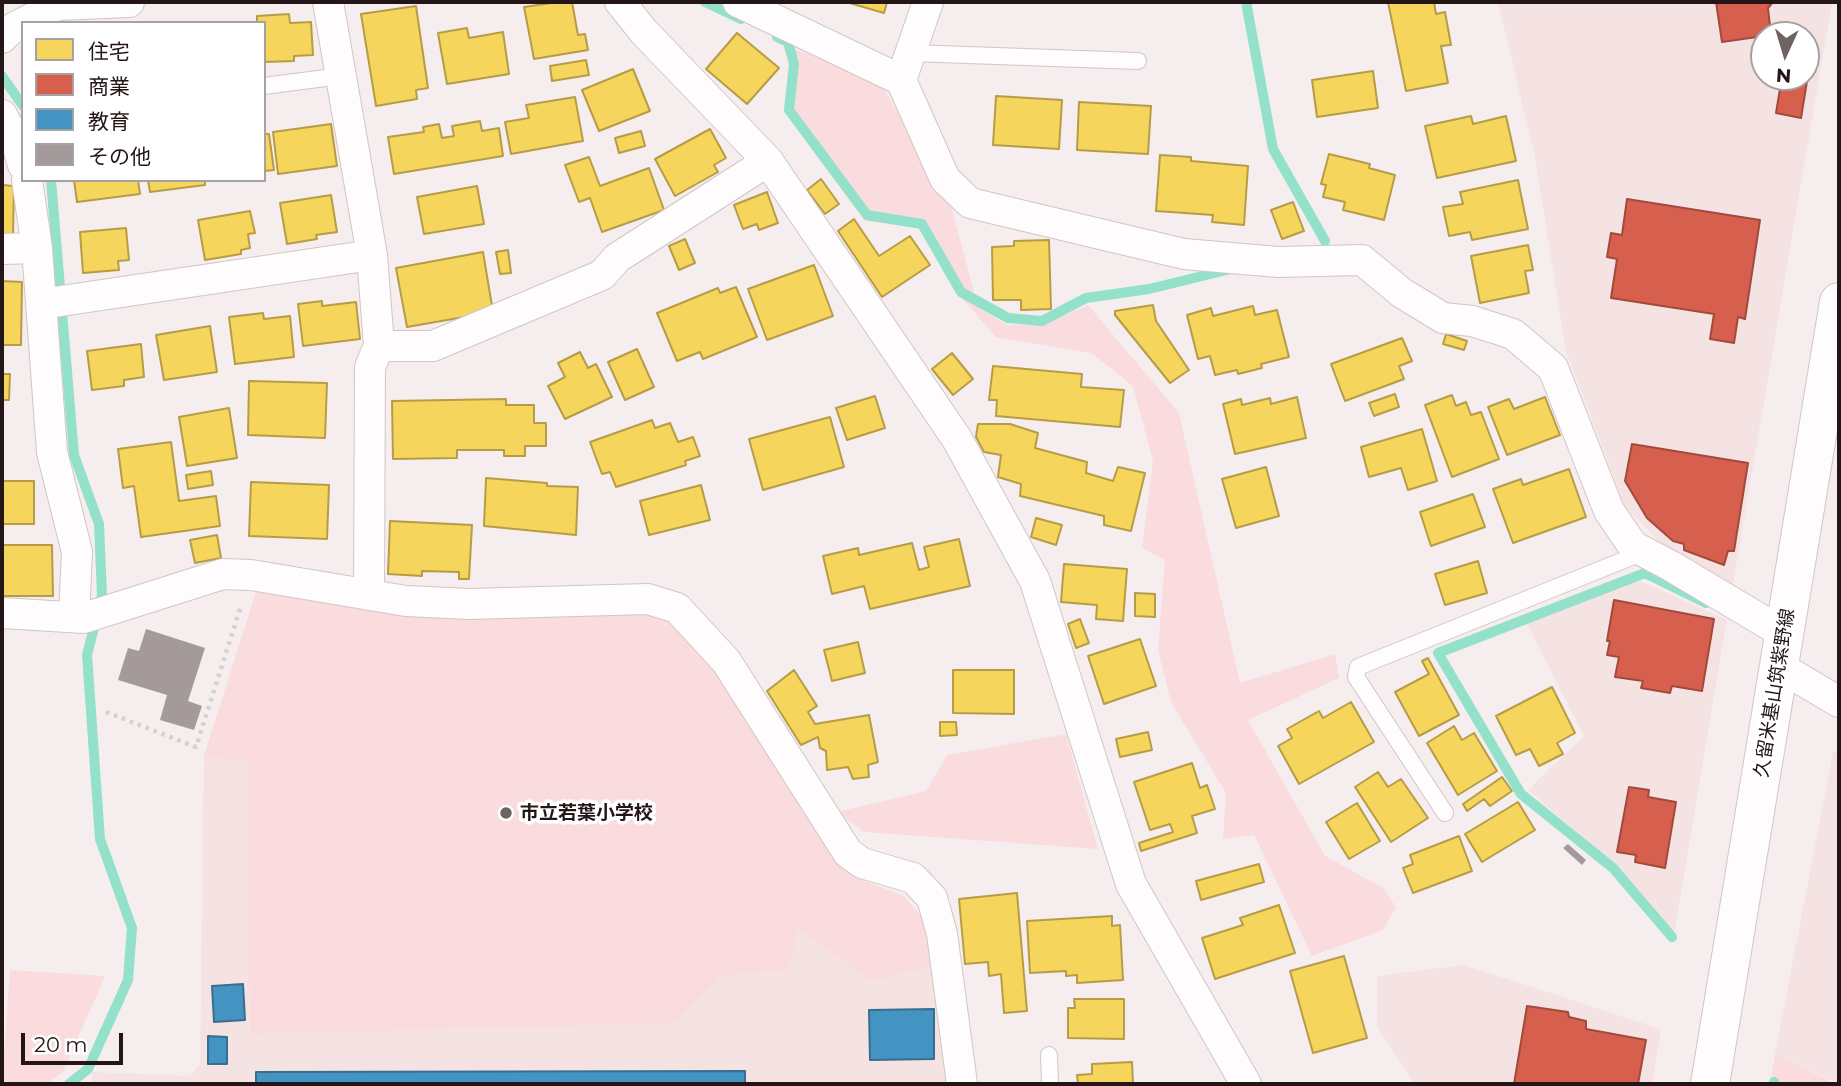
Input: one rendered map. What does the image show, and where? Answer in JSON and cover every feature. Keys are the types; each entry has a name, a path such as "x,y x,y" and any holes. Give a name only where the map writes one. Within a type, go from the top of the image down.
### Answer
{"main road":[{"name":"久留米基山筑紫野線","path":"1710,1084 1839,302"}],"street":[{"path":"27,21 57,5 130,2"},
{"path":"328,2 372,255 379,346 370,367 369,595"},
{"path":"620,2 644,32 768,161 957,439 1035,581 1131,884 1246,1084"},
{"path":"738,2 906,67"},
{"path":"928,2 906,67 945,179 970,203 1184,254 1278,262 1362,260 1402,293 1443,318 1472,321 1513,334 1553,368 1609,511 1633,546 1782,650 1839,702"},
{"path":"2,38 21,24"},
{"path":"2,115 16,141 21,157"},
{"path":"379,346 433,346 602,275 617,258 768,161"},
{"path":"27,182 37,248 52,452 77,552 89,616"},
{"path":"2,249 37,248"},
{"path":"41,304 372,255"},
{"path":"2,613 89,616 223,574 251,575 406,601 469,604 649,599 677,608 726,661 848,853 862,863 913,878 932,898 942,934 962,1084"}],"lane":[{"path":"906,67 1138,61"},
{"path":"266,86 341,76"},
{"path":"1446,813 1356,677 1359,667 1644,552"},
{"path":"1049,1055 1050,1084"}],"path":[{"path":"106,712 196,747 251,575"}],"shaded area":[{"path":"1498,2 1832,2 1820,73 1820,21 1750,21 1750,91 1817,91 1733,584 1668,550 1625,507 1566,351 1535,158"},
{"path":"783,45 879,80 951,206 978,307 1007,325 1042,325 1088,305 1179,413 1240,683 1335,654 1339,678 1248,720 1325,856 1383,888 1396,907 1383,930 1312,956 1254,835 1223,839 1226,793 1171,702 1158,649 1165,560 1142,548 1153,461 1133,386 1091,353 996,337 957,293 919,228 865,221 785,112 789,61"},
{"path":"1640,581 1727,620 1674,934 1615,865 1528,790 1584,736 1526,622"},
{"name":"市立若葉小学校","path":"256,592 405,615 666,620 715,670 846,871 866,882 904,896 937,965 948,1084 92,1084 92,1072 189,1076 200,1065 204,756"},
{"name":"市立若葉小学校","path":"256,592 405,615 635,612 666,620 715,670 846,871 866,882 904,896 923,918 937,965 871,981 799,929 788,970 721,976 675,1023 250,1034 247,761 204,756"},
{"path":"1066,734 1098,849 864,832 837,812 926,791 947,755"},
{"path":"1833,752 1839,752 1839,1084 1775,1054"},
{"path":"1464,965 1661,1029 1652,1084 1415,1084 1377,1027 1377,976"},
{"path":"10,970 105,976 63,1072 47,1084 11,1084 2,1081"},
{"path":"1775,1054 1836,1084 1770,1084"}],"building: 住宅":[{"path":"572,2 578,35 585,34 588,50 534,59 524,7"},
{"path":"846,2 887,2 884,13"},
{"path":"1388,2 1434,2 1436,14 1445,12 1451,45 1441,46 1448,83 1406,91"},
{"path":"416,6 428,88 416,90 417,99 376,106 361,14"},
{"path":"289,14 290,23 311,22 313,55 294,56 294,61 266,62 266,21 257,21 257,16"},
{"path":"467,28 469,38 503,32 509,74 447,84 438,33"},
{"path":"737,33 779,68 747,104 706,69"},
{"path":"586,60 589,75 552,81 550,66"},
{"path":"633,69 650,111 599,131 582,90"},
{"path":"1373,71 1378,108 1317,117 1312,80"},
{"path":"996,96 1062,100 1059,149 993,145"},
{"path":"575,97 583,141 511,154 505,122 529,118 526,105"},
{"path":"1079,102 1151,106 1148,154 1077,150"},
{"path":"1471,116 1473,124 1506,116 1516,161 1437,178 1425,126"},
{"path":"480,121 482,131 499,128 503,156 394,174 388,137 424,132 423,127 439,124 442,138 454,136 452,126"},
{"path":"331,124 337,166 278,174 273,132"},
{"path":"710,129 726,158 714,165 718,172 675,196 655,159"},
{"path":"641,131 645,146 619,153 615,138"},
{"path":"266,134 269,134 274,170 266,171"},
{"path":"1329,154 1370,164 1369,168 1395,175 1384,220 1343,210 1345,202 1323,197 1326,185 1321,184"},
{"path":"1160,155 1191,157 1191,161 1248,166 1244,225 1212,222 1213,215 1156,211"},
{"path":"589,157 600,186 649,168 664,210 602,232 590,198 579,202 565,165"},
{"path":"821,179 839,204 825,214 807,190"},
{"path":"1518,180 1528,229 1472,240 1470,232 1449,236 1443,207 1463,204 1460,192"},
{"path":"74,182 138,182 140,194 77,202"},
{"path":"148,182 205,182 205,185 150,192"},
{"path":"2,185 14,186 13,235 2,235"},
{"path":"477,186 484,224 424,234 417,197"},
{"path":"767,192 778,223 759,230 757,224 743,229 734,205"},
{"path":"331,195 337,232 316,235 317,239 287,244 280,203"},
{"path":"1293,202 1304,231 1282,239 1271,210"},
{"path":"250,211 255,233 248,234 250,248 241,250 241,254 205,260 198,220"},
{"path":"854,219 879,256 910,236 930,265 882,297 838,231"},
{"path":"126,228 129,260 118,261 119,270 83,273 80,232"},
{"path":"685,239 695,263 679,270 669,246"},
{"path":"1049,240 1051,309 1021,310 1021,300 993,300 992,247 1014,246 1014,241"},
{"path":"1528,245 1533,270 1525,271 1529,293 1480,303 1471,256"},
{"path":"508,250 511,273 500,274 496,252"},
{"path":"483,252 493,312 407,327 396,268"},
{"path":"814,265 833,316 767,340 748,289"},
{"path":"2,281 22,282 21,345 2,345"},
{"path":"736,287 757,337 703,359 700,352 677,361 657,313 718,288 720,293"},
{"path":"322,301 322,306 356,302 360,339 303,346 298,304"},
{"path":"1153,305 1156,321 1189,370 1170,383 1115,315 1115,311"},
{"path":"1253,306 1255,315 1277,310 1289,357 1261,364 1262,368 1238,374 1237,370 1215,375 1210,356 1198,359 1187,315 1211,308 1213,316"},
{"path":"263,313 264,319 290,316 294,357 235,364 229,317"},
{"path":"210,326 217,372 164,380 156,335"},
{"path":"1446,334 1467,341 1464,350 1443,344"},
{"path":"1402,338 1412,361 1399,366 1404,379 1345,401 1331,364"},
{"path":"141,344 144,377 124,380 124,386 92,390 87,351"},
{"path":"637,349 654,387 625,400 608,362"},
{"path":"580,352 588,368 596,364 612,397 565,419 548,386 565,377 558,363"},
{"path":"952,353 973,379 953,395 932,369"},
{"path":"993,366 1082,374 1081,387 1124,390 1120,427 996,416 997,400 989,400"},
{"path":"2,374 10,374 9,400 2,400"},
{"path":"249,381 327,383 325,438 248,435"},
{"path":"1395,394 1399,407 1374,416 1369,403"},
{"path":"1452,395 1456,406 1466,402 1471,415 1481,412 1499,459 1452,477 1425,405"},
{"path":"875,396 885,428 847,440 836,408"},
{"path":"1297,397 1306,438 1235,454 1223,404 1241,399 1242,405 1270,398 1271,404"},
{"path":"1545,397 1560,435 1507,455 1488,407 1509,399 1514,409"},
{"path":"506,399 506,405 534,405 534,423 546,423 546,446 525,446 525,456 504,456 504,450 457,450 457,458 393,459 392,401"},
{"path":"229,408 237,458 187,466 179,417"},
{"path":"830,417 844,467 763,490 749,439"},
{"path":"652,420 655,428 670,423 678,442 693,437 700,456 685,461 686,465 616,487 610,472 602,474 590,442"},
{"path":"978,424 1010,424 1038,433 1035,448 1087,462 1086,473 1113,481 1118,467 1145,473 1131,531 1104,525 1104,516 1020,496 1021,484 998,477 1001,455 984,452 976,437"},
{"path":"1422,429 1437,481 1408,490 1401,468 1369,477 1361,447"},
{"path":"171,442 179,501 216,496 220,526 141,537 134,486 123,488 118,449"},
{"path":"1266,467 1279,516 1236,528 1222,479"},
{"path":"1569,469 1586,517 1513,543 1493,489 1521,479 1523,485"},
{"path":"211,471 213,485 188,489 186,475"},
{"path":"486,478 578,487 576,535 484,526"},
{"path":"2,481 34,481 34,524 2,524"},
{"path":"251,482 329,485 327,539 249,536"},
{"path":"701,485 710,520 649,535 640,501"},
{"path":"1473,494 1485,527 1431,546 1420,512"},
{"path":"1036,518 1062,525 1056,545 1031,537"},
{"path":"390,521 472,525 469,579 459,579 459,572 422,571 422,576 388,574"},
{"path":"217,535 221,558 195,563 190,540"},
{"path":"959,539 970,586 870,609 864,586 832,594 823,556 858,548 859,555 912,543 919,570 929,567 924,547"},
{"path":"2,545 52,545 53,596 2,596"},
{"path":"1478,561 1487,593 1445,605 1435,574"},
{"path":"1064,564 1127,569 1123,621 1096,619 1097,605 1061,602"},
{"path":"1135,593 1155,594 1155,617 1135,616"},
{"path":"1080,619 1089,643 1076,648 1068,624"},
{"path":"1140,639 1156,686 1104,704 1088,656"},
{"path":"858,642 865,673 832,681 824,650"},
{"path":"1428,658 1459,715 1419,736 1395,692 1429,674 1422,661"},
{"path":"794,670 817,706 808,712 815,724 869,715 878,762 868,765 869,777 853,779 848,767 827,770 826,751 820,748 818,737 801,745 767,691"},
{"path":"953,670 1014,670 1014,714 953,713"},
{"path":"1552,687 1575,733 1557,743 1563,754 1539,766 1530,749 1516,755 1496,716"},
{"path":"1351,702 1374,742 1299,784 1278,746 1292,738 1287,729 1319,711 1323,718"},
{"path":"940,722 956,722 957,735 940,736"},
{"path":"1454,726 1462,740 1474,733 1497,771 1458,795 1427,743"},
{"path":"1148,732 1152,750 1120,757 1116,739"},
{"path":"1192,763 1200,788 1207,785 1215,809 1192,816 1197,833 1141,851 1139,843 1173,832 1170,824 1150,830 1134,782"},
{"path":"1378,772 1388,787 1401,779 1428,818 1391,842 1355,787"},
{"path":"1502,777 1512,791 1490,806 1484,799 1467,811 1463,804"},
{"path":"1518,802 1535,830 1482,862 1465,834"},
{"path":"1357,803 1380,841 1349,859 1326,822"},
{"path":"1459,836 1472,871 1413,893 1403,868 1413,864 1410,855"},
{"path":"1259,864 1264,882 1201,900 1196,881"},
{"path":"1017,893 1027,1011 1004,1013 1001,974 989,976 988,962 965,964 959,899"},
{"path":"1279,905 1295,953 1215,979 1202,938 1243,925 1240,918"},
{"path":"1112,916 1112,926 1120,925 1123,980 1077,983 1077,975 1066,976 1066,971 1030,973 1027,921"},
{"path":"1344,956 1367,1038 1313,1053 1290,971"},
{"path":"1074,999 1124,999 1124,1039 1068,1038 1068,1008 1075,1008"},
{"path":"1132,1062 1133,1084 1078,1084 1077,1075 1092,1074 1092,1064"}],"building: 商業":[{"path":"1716,2 1773,2 1768,8 1769,21 1750,21 1750,38 1722,42"},
{"path":"1780,91 1805,91 1801,118 1776,113"},
{"path":"1627,199 1760,220 1745,319 1738,317 1734,343 1710,339 1714,314 1611,298 1617,259 1607,257 1611,233 1622,235"},
{"path":"1632,444 1748,463 1734,551 1728,551 1724,565 1684,550 1684,544 1673,541 1647,518 1625,481"},
{"path":"1614,600 1714,619 1702,691 1672,686 1670,693 1641,688 1643,681 1615,677 1619,657 1607,655"},
{"path":"1629,787 1649,790 1648,797 1676,802 1665,868 1635,862 1636,855 1617,852"},
{"path":"1527,1006 1568,1012 1569,1017 1586,1021 1586,1029 1646,1040 1638,1084 1514,1084"}],"building: 教育":[{"path":"243,984 245,1020 214,1022 212,986"},
{"path":"934,1009 934,1059 870,1060 869,1010"},
{"path":"208,1036 227,1037 227,1064 208,1064"},
{"path":"745,1071 745,1084 256,1084 256,1072"}],"building: その他":[{"path":"146,629 205,648 188,701 202,706 194,730 160,720 167,695 118,680 128,648 139,651"},
{"path":"1568,844 1586,860 1582,865 1563,848"}],"waterway":[{"path":"705,2 741,19"},
{"path":"1246,2 1273,149 1325,241"},
{"path":"777,37 788,42 794,64 789,110 867,215 922,224 961,292 1008,318 1042,321 1086,298 1149,289 1231,269"},
{"path":"2,76 21,103"},
{"path":"51,182 74,455 99,524 102,596 87,655 100,839 132,928 128,980 88,1069 69,1084"},
{"path":"1672,937 1613,868 1521,794 1438,653 1645,573 1706,603"}],"place":[{"name":"市立若葉小学校","path":"506,813"}]}
